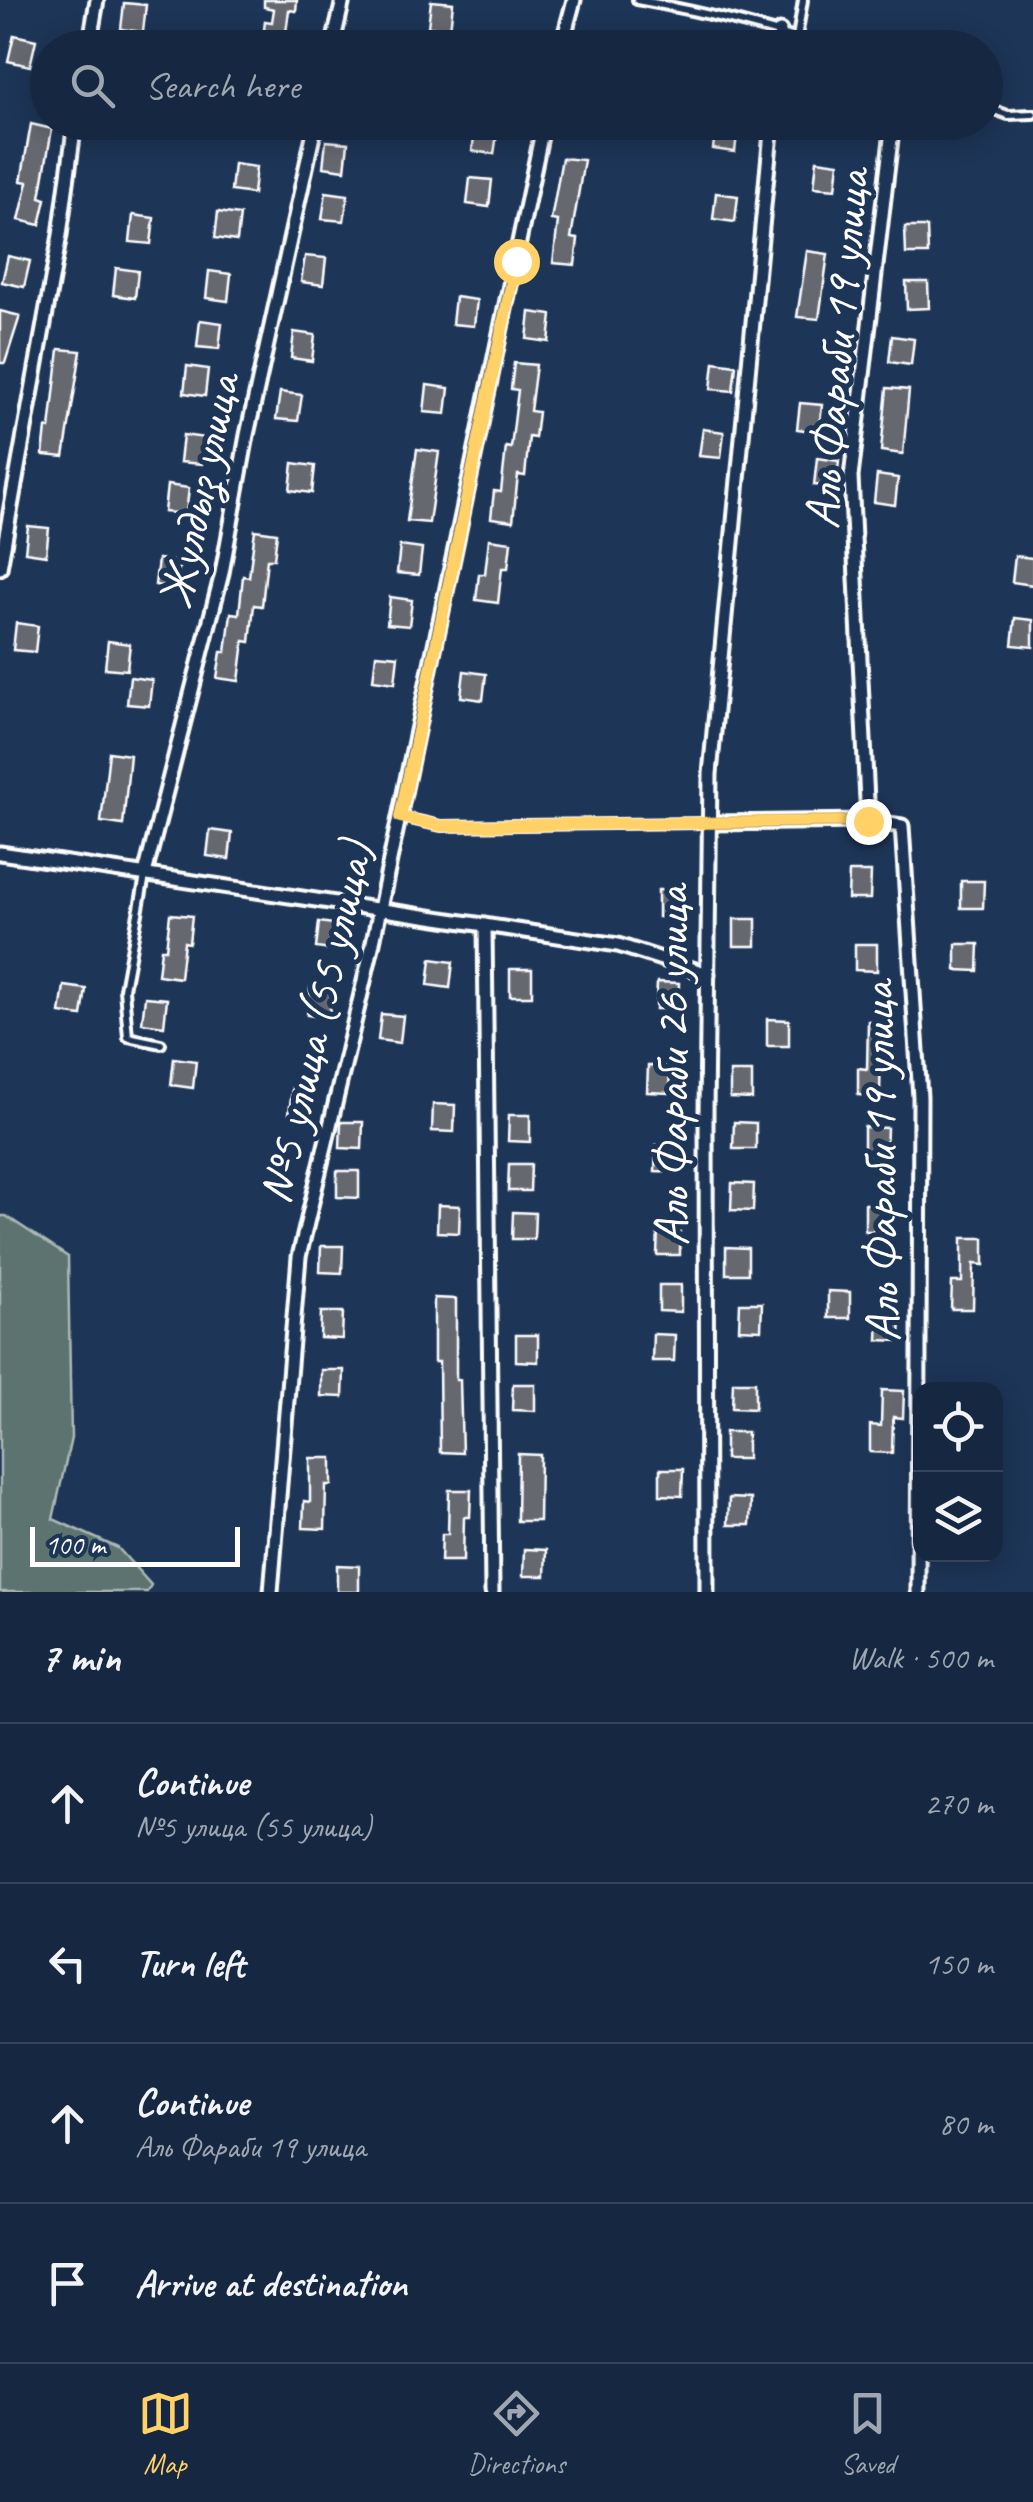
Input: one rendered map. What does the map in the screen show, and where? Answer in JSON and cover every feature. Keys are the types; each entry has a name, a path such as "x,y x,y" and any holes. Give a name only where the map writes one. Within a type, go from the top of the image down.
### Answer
{"street":[{"path":"91,30 97,0"},
{"path":"336,30 343,0"},
{"path":"566,30 574,0"},
{"path":"0,568 60,235 73,140"},
{"name":"Жулдыз улица","path":"146,874 222,573 247,434 312,140"},
{"name":"№5 улица (55 улица)","path":"271,1592 298,1257 400,817 540,140"},
{"name":"Аль Фараби 26 улица","path":"707,1592 710,774 770,140"},
{"name":"Аль Фараби 19 улица","path":"891,140 851,478 868,821 902,826 908,888 920,1097 918,1592"},
{"path":"708,823 868,821"},
{"path":"0,853 618,945 708,974"},
{"path":"484,925 492,1592"}],"lane":[{"path":"637,0 775,30"},
{"path":"797,30 803,0"},
{"path":"1003,114 1033,114"},
{"path":"400,817 441,826 708,823"},
{"path":"146,874 124,989 128,1037 162,1044"}],"green space":[{"path":"0,1216 6,1216 68,1257 71,1438 53,1519 118,1548 151,1585 147,1592 0,1592"}],"building":[{"path":"264,0 297,0 296,11 289,10 286,30 264,30 265,21 272,22 274,9 264,7"},
{"path":"431,1 453,3 450,30 428,27"},
{"path":"124,3 146,5 143,30 121,29"},
{"path":"14,35 30,39 30,66 8,61"},
{"path":"30,130 30,140 50,140 40,197 46,199 40,225 19,220 28,182 21,181"},
{"path":"474,140 496,140 494,154 472,151"},
{"path":"714,140 736,140 735,152 713,149"},
{"path":"326,141 348,143 345,170 323,167"},
{"path":"562,158 584,160 571,238 578,239 575,265 553,263 558,221 551,220"},
{"path":"817,160 839,163 836,189 814,187"},
{"path":"234,164 256,167 253,194 231,191"},
{"path":"470,178 492,180 489,207 467,204"},
{"path":"326,192 348,195 344,221 322,219"},
{"path":"716,193 738,196 735,222 713,219"},
{"path":"218,212 240,215 237,241 215,238"},
{"path":"133,215 154,218 151,244 130,242"},
{"path":"905,227 927,227 928,254 906,254"},
{"path":"807,251 828,254 819,319 797,317"},
{"path":"8,256 30,261 24,287 2,282"},
{"path":"305,256 326,258 323,285 301,282"},
{"path":"116,268 138,271 135,298 113,295"},
{"path":"209,271 231,274 228,301 206,298"},
{"path":"906,282 928,282 929,308 907,309"},
{"path":"455,297 477,300 474,326 452,324"},
{"path":"0,311 20,316 5,363 0,363"},
{"path":"530,312 552,315 549,342 527,339"},
{"path":"200,320 222,323 219,349 197,347"},
{"path":"294,332 315,335 312,361 291,358"},
{"path":"892,336 914,339 911,365 889,362"},
{"path":"59,349 81,351 64,457 43,455 46,428 50,429"},
{"path":"714,362 736,365 733,391 711,389"},
{"path":"514,363 536,365 530,411 538,412 535,438 529,437 525,476 518,475 513,521 491,518 494,491 501,492 506,447 511,448 518,390 511,389"},
{"path":"187,366 208,369 205,396 184,393"},
{"path":"427,385 449,388 446,414 424,412"},
{"path":"887,388 909,390 903,454 881,451"},
{"path":"280,392 302,395 298,421 276,419"},
{"path":"800,403 822,405 819,432 797,429"},
{"path":"703,429 724,432 721,458 699,456"},
{"path":"183,435 205,438 202,464 180,462"},
{"path":"417,449 439,452 429,523 407,521"},
{"path":"817,458 839,461 836,487 814,485"},
{"path":"293,463 315,466 312,493 290,490"},
{"path":"877,475 898,478 895,505 874,502"},
{"path":"167,485 189,488 186,514 164,512"},
{"path":"28,526 49,528 46,555 25,552"},
{"path":"255,530 277,533 274,559 267,559 262,606 254,605 250,642 244,641 239,681 217,678 221,652 226,652 231,613 239,614 243,576 249,577"},
{"path":"489,539 511,542 508,568 502,568 498,603 476,600 479,574 485,574"},
{"path":"400,546 422,549 419,575 397,573"},
{"path":"1015,556 1033,558 1033,585 1012,582"},
{"path":"158,559 180,562 176,588 155,585"},
{"path":"390,597 412,600 409,626 387,624"},
{"path":"1015,618 1033,620 1033,647 1012,645"},
{"path":"16,623 38,626 35,652 13,650"},
{"path":"108,641 130,644 127,670 105,668"},
{"path":"376,654 398,656 395,683 373,680"},
{"path":"464,671 486,674 483,700 461,697"},
{"path":"130,677 152,680 149,706 127,704"},
{"path":"109,752 130,755 123,825 101,822"},
{"path":"210,830 232,833 229,859 207,856"},
{"path":"849,872 871,872 870,899 848,899"},
{"path":"961,881 984,881 983,908 961,908"},
{"path":"658,890 680,890 680,917 658,917"},
{"path":"170,914 192,916 180,978 158,975"},
{"path":"734,919 756,919 756,946 734,946"},
{"path":"319,922 341,925 338,951 316,948"},
{"path":"855,944 877,944 877,971 855,970"},
{"path":"956,944 979,944 978,971 956,970"},
{"path":"431,959 453,962 450,988 428,985"},
{"path":"510,969 532,969 532,996 510,996"},
{"path":"657,982 679,983 679,1009 656,1009"},
{"path":"64,986 86,989 82,1016 60,1013"},
{"path":"310,988 332,991 329,1018 307,1015"},
{"path":"145,997 167,999 164,1026 142,1023"},
{"path":"381,1014 403,1016 400,1043 378,1040"},
{"path":"767,1019 789,1020 789,1046 767,1046"},
{"path":"868,1021 890,1022 889,1049 881,1048 880,1096 858,1095 858,1068 867,1069"},
{"path":"174,1058 196,1061 193,1088 171,1085"},
{"path":"648,1066 670,1066 669,1093 647,1092"},
{"path":"730,1072 752,1072 752,1099 730,1098"},
{"path":"292,1088 314,1091 311,1117 289,1114"},
{"path":"433,1104 455,1105 454,1132 432,1131"},
{"path":"509,1115 530,1115 530,1142 508,1141"},
{"path":"341,1122 363,1122 362,1149 340,1148"},
{"path":"734,1122 756,1123 756,1149 733,1149"},
{"path":"864,1127 887,1128 886,1155 864,1154"},
{"path":"656,1145 678,1145 677,1172 655,1171"},
{"path":"509,1164 531,1164 530,1191 508,1191"},
{"path":"337,1171 359,1171 359,1198 337,1197"},
{"path":"732,1183 754,1184 753,1211 731,1210"},
{"path":"865,1204 888,1204 887,1231 865,1231"},
{"path":"438,1205 460,1206 459,1233 437,1232"},
{"path":"513,1212 535,1213 534,1239 512,1239"},
{"path":"658,1228 680,1229 680,1255 657,1255"},
{"path":"962,1238 984,1238 984,1265 974,1264 973,1309 951,1309 952,1282 962,1282"},
{"path":"321,1246 343,1246 342,1273 320,1272"},
{"path":"726,1247 748,1248 748,1274 726,1274"},
{"path":"659,1285 681,1285 681,1312 659,1311"},
{"path":"828,1291 850,1292 850,1318 828,1318"},
{"path":"434,1298 456,1299 456,1380 460,1380 462,1453 440,1452"},
{"path":"740,1303 762,1303 761,1330 739,1329"},
{"path":"321,1312 343,1312 342,1339 320,1338"},
{"path":"879,1314 901,1314 900,1341 878,1340"},
{"path":"653,1334 675,1335 674,1361 652,1361"},
{"path":"516,1335 538,1335 538,1362 516,1361"},
{"path":"321,1370 344,1370 343,1397 321,1396"},
{"path":"733,1382 755,1382 755,1409 732,1408"},
{"path":"513,1384 535,1384 535,1411 512,1410"},
{"path":"882,1390 904,1391 903,1418 893,1417 892,1453 870,1452 870,1425 881,1426"},
{"path":"725,1432 747,1432 747,1459 725,1459"},
{"path":"518,1454 540,1455 539,1521 517,1521"},
{"path":"310,1458 332,1458 332,1485 326,1485 325,1529 303,1528 304,1501 310,1502"},
{"path":"660,1469 683,1469 682,1496 660,1495"},
{"path":"449,1490 471,1490 470,1517 464,1517 463,1561 441,1561 442,1534 448,1534"},
{"path":"729,1498 751,1499 750,1525 728,1525"},
{"path":"524,1549 546,1550 545,1576 523,1576"},
{"path":"337,1565 359,1566 359,1592 337,1592"}],"route":[{"path":"516,261 400,817 441,826 868,821"}]}
